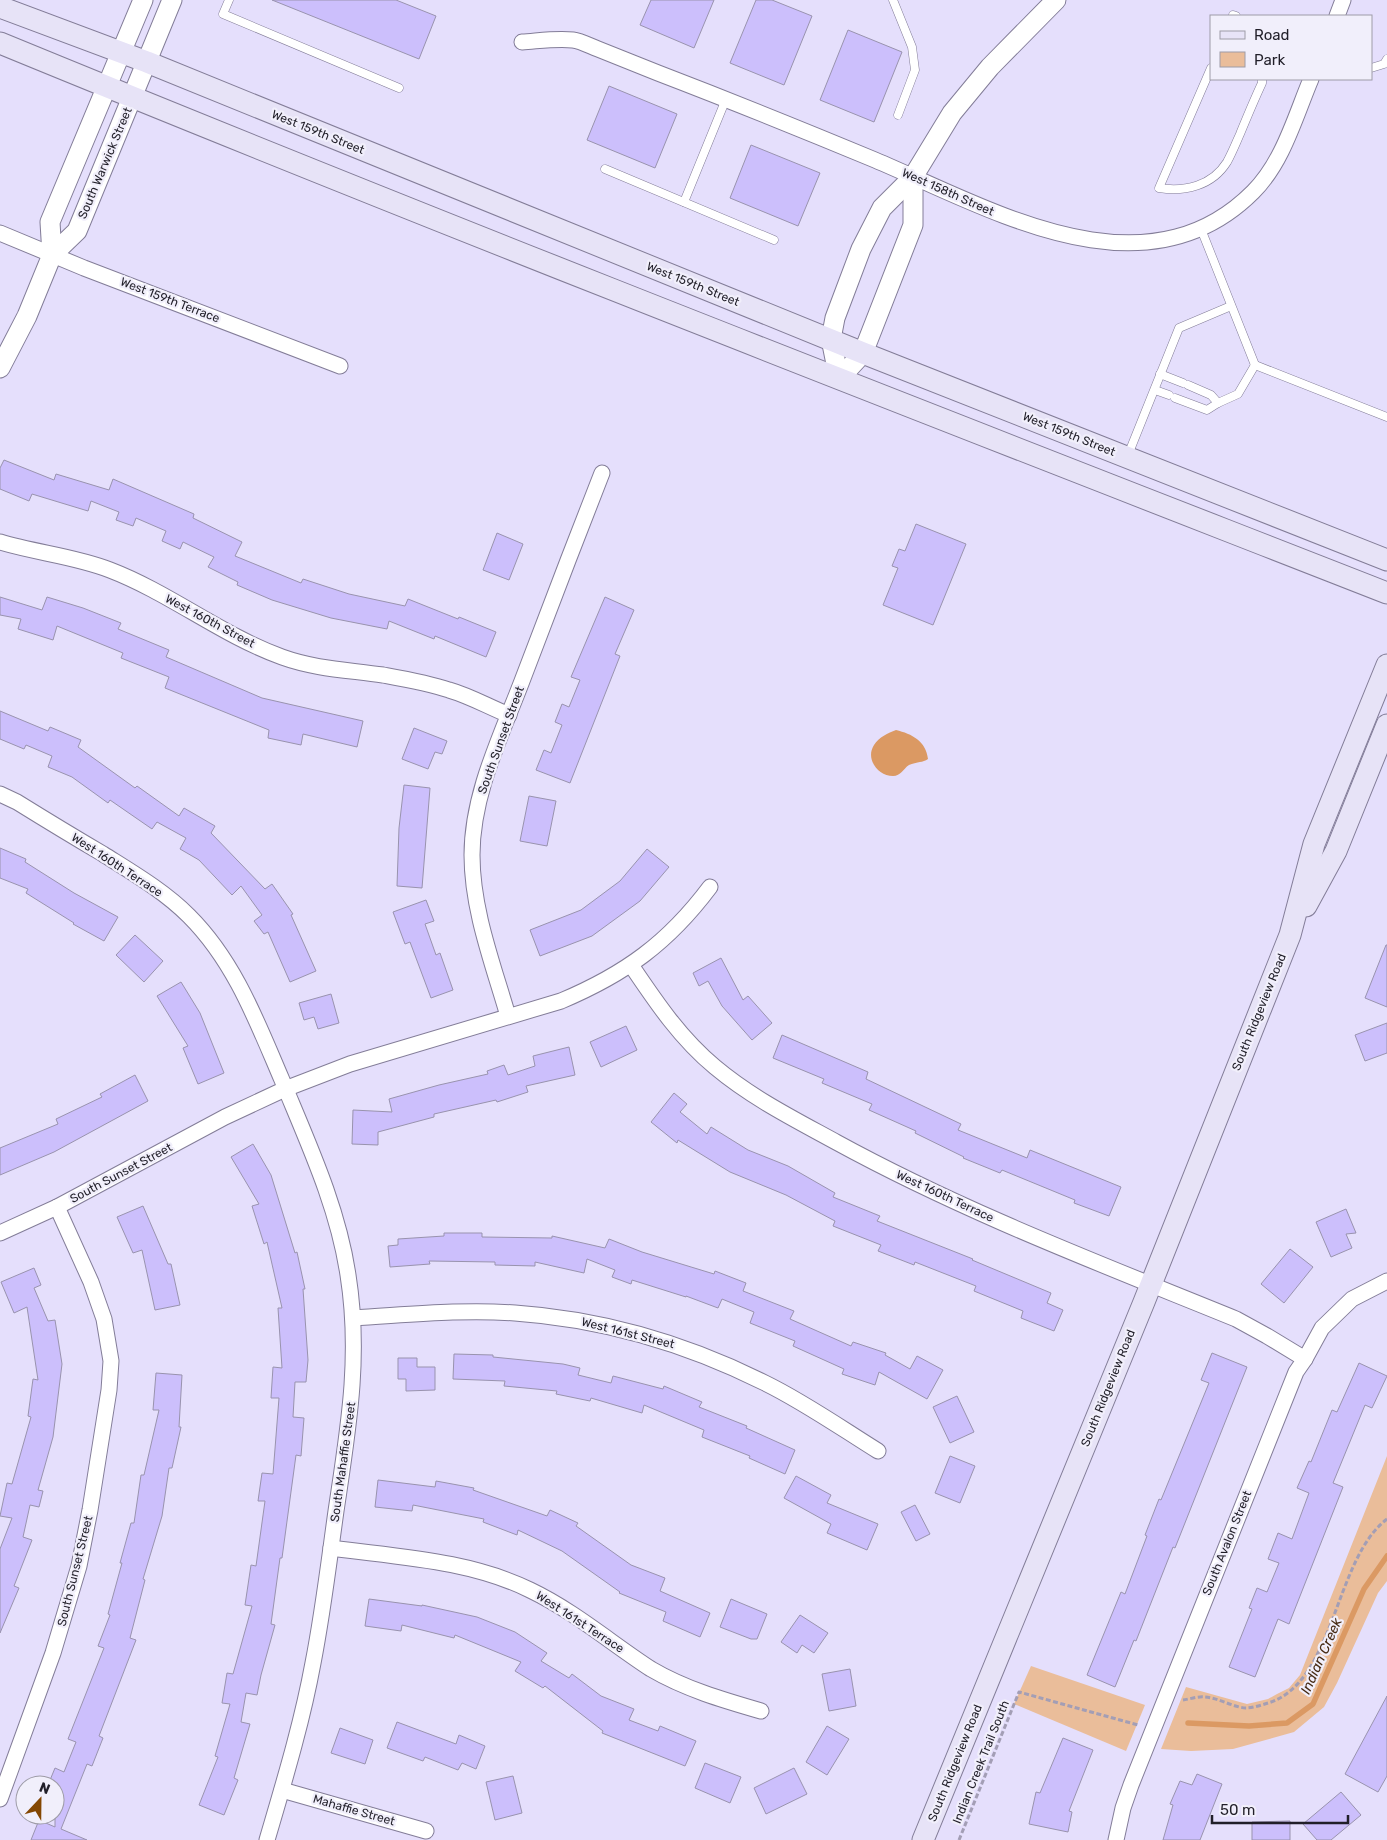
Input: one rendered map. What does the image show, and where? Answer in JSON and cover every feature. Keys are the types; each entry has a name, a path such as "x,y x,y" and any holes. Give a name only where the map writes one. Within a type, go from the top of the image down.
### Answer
{"main road":[{"name":"West 159th Street","path":"0,7 147,62 863,353 1387,560"},
{"path":"0,43 132,98 1387,594"},
{"name":"South Ridgeview Road","path":"923,1840 1151,1285 1290,934 1314,844 1387,665"},
{"name":"South Ridgeview Road","path":"1290,934 1336,851 1387,725"}],"street":[{"path":"122,53 143,0"},
{"path":"147,62 172,0"},
{"path":"840,378 831,339 835,318 861,249 882,208 913,176 952,113 990,67 1056,0"},
{"path":"1337,15 1343,0"},
{"name":"West 158th Street","path":"522,42 574,40 726,99 913,176 998,215 1040,229 1084,239 1118,242 1153,242 1183,235 1210,226 1231,212 1254,192 1273,168 1311,80"},
{"name":"South Warwick Street","path":"52,255 50,222 122,53"},
{"name":"South Warwick Street","path":"0,368 27,316 52,255 77,231 147,62"},
{"path":"840,378 863,353 914,225 913,176"},
{"name":"West 159th Terrace","path":"0,233 52,255 340,366"},
{"name":"South Sunset Street","path":"508,1016 478,911 472,855 474,825 481,793 494,752 602,473"},
{"name":"West 160th Street","path":"0,542 87,562 110,570 135,581 250,644 284,658 336,670 382,675 451,690 509,715"},
{"name":"West 160th Terrace","path":"0,794 17,802 136,875 172,900 189,916 208,936 233,973 251,1008 285,1089"},
{"name":"South Sunset Street","path":"0,1799 53,1653 78,1566 90,1510 112,1361 104,1319 92,1282 57,1207 226,1116 285,1089 350,1064 569,997 593,987 631,966 672,932 710,887"},
{"name":"West 160th Terrace","path":"631,966 666,1016 689,1042 741,1088 771,1106 870,1161 965,1207 1236,1319 1305,1360"},
{"name":"South Mahaffie Street","path":"266,1840 282,1790 313,1664 352,1406 354,1353 353,1318 348,1274 337,1223 320,1173 285,1089"},
{"path":"0,1233 57,1207"},
{"name":"South Avalon Street","path":"1116,1840 1130,1785 1296,1372 1305,1360 1322,1328 1352,1299 1387,1281"},
{"name":"West 161st Street","path":"353,1318 463,1312 515,1313 567,1318 619,1328 678,1346 718,1361 796,1400 878,1451"},
{"name":"West 161st Terrace","path":"331,1548 442,1563 494,1576 529,1589 552,1602 652,1669 711,1697 761,1711"},
{"name":"Mahaffie Street","path":"282,1790 426,1831"}],"lane":[{"path":"229,0 223,14 399,88"},
{"path":"893,0 912,48 915,70 898,115"},
{"path":"1372,68 1384,64 1387,59"},
{"path":"1210,70 1159,188 1176,191 1191,188 1219,173 1228,161 1262,84 1262,80"},
{"path":"684,202 726,99"},
{"path":"605,169 774,240"},
{"path":"1201,229 1255,365 1387,418"},
{"path":"1127,457 1179,328 1231,306"},
{"path":"1155,390 1207,410 1238,394 1255,365"},
{"path":"1160,374 1211,394 1218,403"}],"path":[{"path":"1182,1700 1204,1696 1247,1708 1270,1702 1290,1690 1304,1677 1315,1657 1364,1545 1387,1519"},
{"name":"Indian Creek Trail South","path":"959,1840 1019,1692 1137,1724"}],"green space":[{"path":"1387,1456 1387,1581 1378,1593 1324,1707 1294,1732 1233,1749 1191,1751 1161,1749 1186,1687 1247,1704 1268,1699 1289,1688 1300,1675"},
{"path":"1031,1666 1145,1705 1126,1751 1014,1704"}],"shaded area":[{"path":"896,730 917,739 924,747 928,759 909,765 900,774 893,776 878,770 874,766 871,756 874,745 878,740"}],"building":[{"path":"272,0 396,0 436,16 419,59"},
{"path":"651,0 714,0 694,48 640,25"},
{"path":"756,0 772,0 812,16 784,85 730,63"},
{"path":"848,30 902,52 874,122 820,100"},
{"path":"609,86 677,114 655,168 587,140"},
{"path":"751,145 820,173 798,226 730,198"},
{"path":"4,460 54,480 56,474 109,490 113,479 194,514 193,518 242,542 235,556 301,583 303,579 349,594 405,606 408,599 496,632 486,657 435,636 434,639 389,621 387,629 331,618 272,600 237,585 238,582 208,567 214,557 183,542 180,549 162,541 166,531 136,518 133,526 116,520 119,512 91,501 88,511 32,494 29,501 0,489 0,468"},
{"path":"916,524 966,544 933,625 883,605 898,568 892,566 899,549 905,551"},
{"path":"497,533 523,544 509,580 483,570"},
{"path":"0,597 42,610 47,597 83,608 121,623 118,629 169,650 166,657 262,698 363,721 357,747 303,734 301,745 268,738 269,730 165,688 169,677 121,658 123,653 57,626 53,640 18,629 21,619 0,615"},
{"path":"605,597 634,610 615,654 620,656 570,783 536,770 544,750 551,753 562,725 555,722 562,704 569,707 580,680 571,677"},
{"path":"0,711 48,731 50,727 81,740 78,747 135,788 137,786 179,816 184,808 215,826 211,833 265,889 272,884 293,914 291,915 316,971 290,982 268,932 264,934 254,921 262,915 241,886 232,895 199,860 180,849 186,838 157,822 152,829 110,800 108,803 72,777 48,767 52,756 26,745 24,749 0,739"},
{"path":"414,728 447,741 442,754 435,752 428,769 402,759"},
{"path":"404,785 430,788 422,888 397,886 399,828"},
{"path":"529,796 556,801 547,846 520,841"},
{"path":"0,848 26,859 25,862 74,893 118,917 104,941 73,924 26,893 28,889 0,878"},
{"path":"647,849 669,867 640,901 592,936 540,956 530,930 581,910 620,881"},
{"path":"426,900 434,921 425,924 436,955 440,953 453,990 431,998 410,942 405,944 393,912"},
{"path":"135,935 163,961 144,982 116,955"},
{"path":"1387,945 1387,1007 1365,998"},
{"path":"721,958 743,1000 748,996 772,1023 752,1040 722,1006 708,981 699,986 693,973"},
{"path":"181,982 200,1013 224,1073 198,1084 183,1048 188,1046 157,996"},
{"path":"331,994 339,1023 318,1029 314,1017 304,1020 299,1003"},
{"path":"1387,1023 1387,1053 1365,1061 1355,1035"},
{"path":"626,1026 637,1050 601,1067 590,1042"},
{"path":"782,1035 868,1072 866,1079 961,1124 958,1130 1027,1158 1030,1150 1121,1187 1109,1216 1074,1203 1075,1200 1002,1170 1000,1173 963,1158 915,1133 916,1131 869,1110 872,1104 822,1083 824,1079 773,1058"},
{"path":"569,1047 575,1075 526,1086 528,1092 497,1102 496,1100 434,1114 434,1117 378,1132 378,1145 352,1144 353,1110 392,1112 389,1099 488,1074 487,1071 504,1065 508,1075 535,1066 533,1056"},
{"path":"135,1075 148,1101 54,1152 0,1175 0,1148 58,1124 56,1119 102,1097 100,1094"},
{"path":"674,1093 687,1104 680,1112 707,1134 711,1127 748,1150 788,1166 835,1193 833,1197 880,1216 877,1221 973,1259 1051,1293 1047,1303 1063,1310 1054,1331 1021,1318 1023,1311 974,1291 976,1286 915,1262 914,1265 878,1251 881,1245 833,1226 835,1221 786,1195 730,1172 678,1140 677,1143 651,1122"},
{"path":"253,1144 271,1175 295,1253 297,1252 305,1289 303,1289 308,1360 306,1382 295,1382 293,1417 304,1418 301,1456 296,1455 282,1558 280,1558 271,1624 275,1625 257,1695 246,1693 241,1722 250,1724 234,1778 238,1780 224,1815 199,1805 218,1757 215,1756 230,1704 222,1703 227,1673 233,1674 252,1606 245,1605 251,1565 256,1566 265,1501 258,1501 262,1473 273,1474 279,1398 271,1398 273,1367 282,1368 278,1308 282,1308 267,1242 264,1244 252,1206 259,1204 231,1157"},
{"path":"143,1206 168,1264 171,1264 180,1305 155,1310 142,1250 133,1253 117,1217"},
{"path":"1346,1209 1356,1233 1346,1234 1352,1248 1331,1257 1316,1222"},
{"path":"444,1233 482,1233 482,1237 552,1238 552,1236 605,1248 609,1239 642,1252 714,1274 715,1271 746,1283 743,1291 794,1311 790,1319 851,1346 853,1342 886,1353 885,1355 910,1369 917,1356 943,1370 927,1399 879,1372 875,1385 842,1374 844,1369 793,1346 795,1341 750,1323 754,1312 722,1299 718,1308 686,1296 632,1280 631,1284 612,1277 615,1270 587,1259 584,1273 535,1262 535,1266 495,1265 495,1262 429,1261 430,1264 390,1267 388,1246 398,1245 398,1239 444,1236"},
{"path":"1290,1249 1313,1267 1284,1303 1261,1284"},
{"path":"34,1268 41,1285 34,1288 48,1321 55,1320 62,1364 53,1437 38,1490 43,1491 39,1507 30,1505 23,1537 32,1540 14,1586 19,1588 0,1633 0,1549 12,1518 0,1516 7,1483 12,1484 31,1417 28,1416 33,1379 38,1380 27,1307 14,1313 1,1282"},
{"path":"1212,1353 1247,1367 1175,1548 1173,1547 1136,1641 1134,1640 1115,1687 1087,1675 1121,1592 1125,1594 1159,1499 1161,1500 1209,1383 1201,1380"},
{"path":"454,1354 493,1355 493,1357 563,1364 580,1368 578,1375 611,1383 613,1376 663,1389 664,1386 702,1402 699,1407 747,1426 746,1428 795,1450 785,1474 749,1458 750,1456 702,1437 704,1430 644,1405 642,1413 591,1398 590,1401 556,1394 557,1391 504,1386 505,1381 453,1379"},
{"path":"398,1358 417,1358 417,1367 435,1367 435,1390 406,1391 406,1379 398,1379"},
{"path":"1359,1363 1387,1376 1372,1408 1365,1405 1333,1483 1343,1487 1289,1624 1278,1619 1255,1677 1229,1667 1252,1609 1249,1608 1257,1588 1267,1592 1279,1563 1268,1559 1278,1533 1292,1539 1309,1493 1297,1488 1309,1461 1311,1462 1332,1410 1337,1412"},
{"path":"156,1373 182,1375 179,1427 181,1427 172,1468 169,1468 162,1516 143,1579 145,1580 130,1638 136,1640 99,1736 103,1738 92,1766 87,1764 65,1819 65,1775 52,1775 55,1768 64,1772 76,1742 68,1739 104,1648 98,1646 110,1615 108,1614 131,1523 134,1523 141,1475 144,1475 159,1410 153,1410"},
{"path":"957,1396 974,1432 950,1443 933,1407"},
{"path":"950,1456 975,1466 960,1503 935,1493"},
{"path":"796,1476 831,1495 827,1503 878,1524 867,1550 827,1533 831,1524 784,1498"},
{"path":"378,1480 435,1487 436,1481 474,1488 473,1490 547,1516 550,1510 578,1523 576,1526 631,1565 665,1578 660,1591 710,1613 700,1637 663,1621 666,1612 619,1593 562,1551 518,1530 517,1535 483,1522 484,1519 413,1505 412,1511 375,1507"},
{"path":"915,1505 930,1534 916,1541 901,1512"},
{"path":"369,1599 422,1605 477,1617 515,1632 547,1653 541,1661 569,1678 572,1674 601,1696 634,1709 629,1720 658,1731 660,1726 696,1741 685,1766 602,1733 603,1731 545,1686 543,1688 515,1671 521,1662 455,1635 454,1638 402,1625 401,1631 365,1626"},
{"path":"731,1599 767,1614 757,1639 751,1639 720,1627"},
{"path":"800,1615 828,1633 814,1653 802,1645 797,1653 781,1642"},
{"path":"850,1669 856,1706 829,1711 822,1674"},
{"path":"1387,1696 1387,1776 1378,1792 1345,1774"},
{"path":"397,1722 456,1744 459,1735 485,1746 476,1769 462,1763 458,1770 425,1757 423,1761 387,1748"},
{"path":"827,1726 849,1739 827,1775 806,1762"},
{"path":"340,1728 373,1740 365,1764 331,1753"},
{"path":"1063,1738 1093,1750 1069,1811 1072,1812 1068,1832 1029,1824 1036,1792 1040,1793"},
{"path":"705,1763 741,1777 730,1803 695,1788"},
{"path":"794,1768 807,1794 766,1814 754,1788"},
{"path":"1197,1774 1222,1784 1200,1840 1163,1840 1173,1805 1170,1804 1180,1781 1192,1785"},
{"path":"513,1776 522,1813 495,1820 486,1782"},
{"path":"1341,1792 1361,1815 1331,1840 1317,1840 1303,1824"},
{"path":"1290,1821 1290,1840 1252,1840 1252,1822"},
{"path":"37,1825 55,1827 55,1825 63,1825 61,1829 87,1840 31,1840"}],"waterway":[{"name":"Indian Creek","path":"1188,1723 1249,1726 1287,1723 1313,1704 1364,1589 1387,1556"}]}
